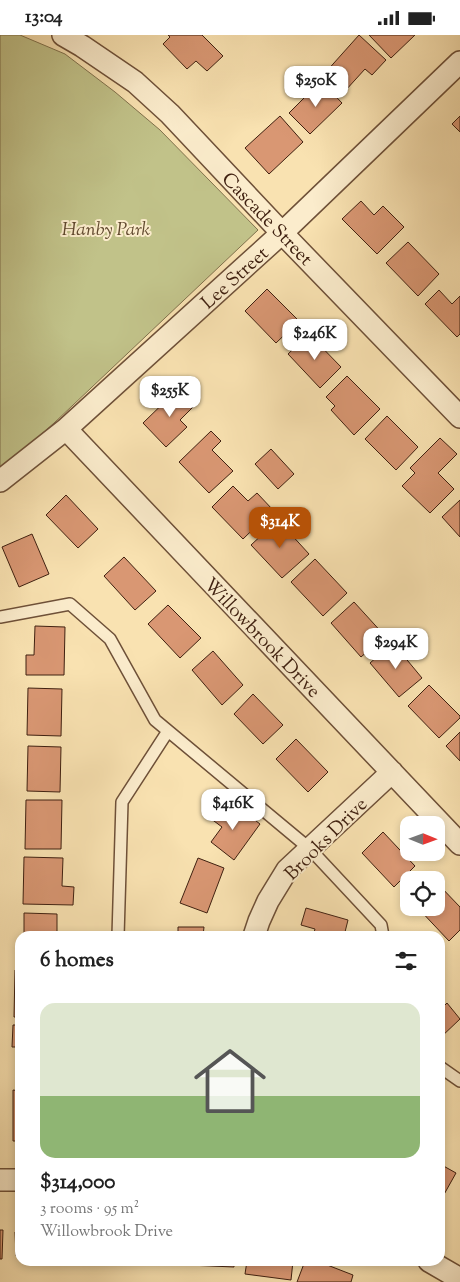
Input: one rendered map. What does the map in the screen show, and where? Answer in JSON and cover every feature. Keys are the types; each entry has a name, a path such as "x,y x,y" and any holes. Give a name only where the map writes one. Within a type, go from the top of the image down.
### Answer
{"street":[{"name":"Cascade Street","path":"63,35 85,41 170,114 460,417"},
{"name":"Lee Street","path":"0,481 66,429 282,233 460,62"},
{"name":"Willowbrook Drive","path":"66,429 460,844"},
{"name":"Brooks Drive","path":"256,931 273,893 287,870 392,773"},
{"path":"0,1180 15,1180"},
{"path":"438,1266 460,1279"}],"lane":[{"path":"0,617 70,604 110,639 155,720 310,849 381,925 382,931"},
{"path":"118,931 122,802 168,731"},
{"path":"445,1070 460,1081"}],"green space":[{"name":"Hanby Park","path":"0,35 20,35 65,54 115,92 160,130 258,230 54,423 0,471"}],"building":[{"path":"168,35 202,35 223,56 207,71 196,61 187,69 163,44 170,37"},
{"path":"359,35 386,60 372,75 365,69 345,91 325,73"},
{"path":"369,35 415,35 391,58"},
{"path":"321,81 342,103 310,134 289,113"},
{"path":"280,116 303,142 269,174 245,148"},
{"path":"460,116 460,132 452,124"},
{"path":"361,201 374,215 383,206 404,227 377,254 342,219"},
{"path":"408,242 439,274 418,296 386,263"},
{"path":"267,289 299,321 276,343 245,311"},
{"path":"439,290 452,304 460,296 460,334 457,337 425,304"},
{"path":"309,334 341,367 320,388 288,354"},
{"path":"347,376 380,409 354,435 331,410 335,406 326,397"},
{"path":"179,388 195,405 180,420 187,427 166,447 143,423"},
{"path":"387,416 418,447 396,470 365,439"},
{"path":"211,431 221,441 212,450 233,471 209,493 179,462"},
{"path":"440,438 457,454 438,473 454,489 430,513 402,486 415,473 410,468"},
{"path":"271,449 294,474 278,489 255,464"},
{"path":"233,486 248,501 257,493 273,510 243,539 212,507"},
{"path":"66,495 98,529 78,548 46,515"},
{"path":"460,500 460,537 442,517"},
{"path":"278,520 309,554 282,578 251,545"},
{"path":"32,534 49,574 19,587 2,547"},
{"path":"124,557 156,591 135,610 104,576"},
{"path":"315,559 347,593 323,616 291,582"},
{"path":"354,602 385,636 361,657 331,623"},
{"path":"168,605 201,638 180,658 148,624"},
{"path":"35,626 65,627 64,675 26,675 26,655 34,655"},
{"path":"393,643 422,678 399,697 370,663"},
{"path":"213,651 243,685 222,705 192,670"},
{"path":"429,685 460,716 439,738 408,706"},
{"path":"28,688 62,689 61,736 27,735"},
{"path":"253,694 283,725 263,744 234,714"},
{"path":"460,732 460,761 446,746"},
{"path":"296,739 328,772 308,792 276,759"},
{"path":"28,746 61,747 60,792 27,791"},
{"path":"26,800 62,800 61,849 25,849"},
{"path":"219,806 232,816 238,807 260,824 234,860 211,842 222,827 210,818"},
{"path":"383,832 400,850 400,861 410,861 415,866 410,871 400,871 400,881 394,887 362,853"},
{"path":"24,857 63,858 62,886 74,887 73,905 23,904"},
{"path":"198,858 224,868 207,913 180,903"},
{"path":"445,891 460,907 460,930 449,941 445,937 445,931 440,931 425,916 445,916"},
{"path":"306,908 348,920 345,931 314,931 315,929 301,925"},
{"path":"24,913 57,914 57,931 24,931"},
{"path":"178,927 204,927 204,931 178,931"},
{"path":"15,970 15,1017 14,1017"},
{"path":"447,1003 460,1019 445,1033 445,1005"},
{"path":"13,1025 15,1025 15,1047 12,1047"},
{"path":"13,1090 15,1090 15,1141 13,1141"},
{"path":"445,1167 456,1173 445,1193"},
{"path":"0,1230 3,1230 2,1259 0,1259"},
{"path":"246,1266 292,1266 291,1280 245,1274"},
{"path":"303,1266 330,1266 353,1275 351,1282 297,1282"}]}
